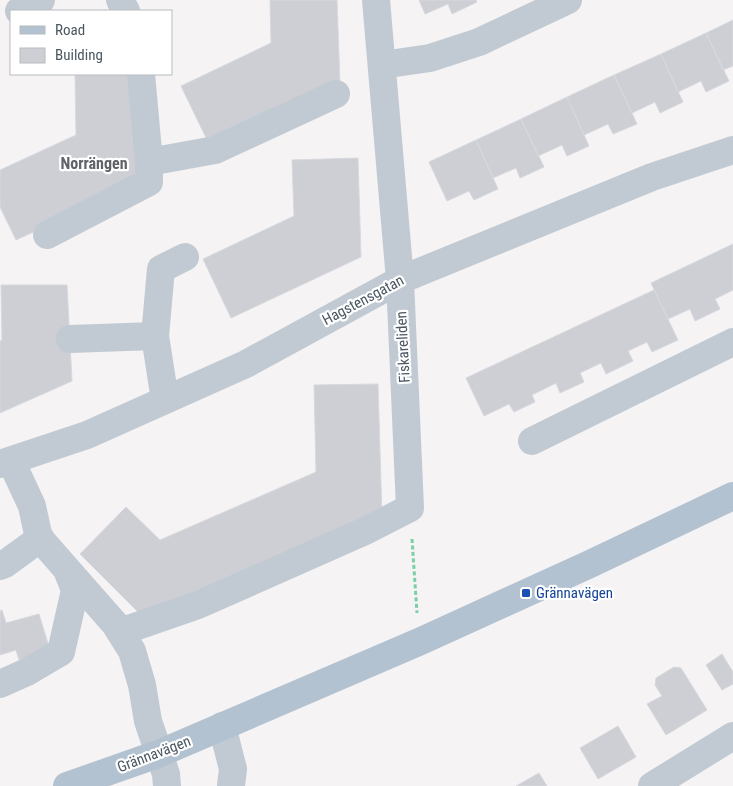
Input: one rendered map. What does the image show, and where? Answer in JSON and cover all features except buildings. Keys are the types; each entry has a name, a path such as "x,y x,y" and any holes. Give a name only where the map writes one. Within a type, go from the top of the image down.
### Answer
{"main road":[{"name":"Grännavägen","path":"67,786 158,754 421,641 733,496"}],"street":[{"path":"21,10 41,0"},
{"name":"Fiskareliden","path":"376,0 400,280 410,508"},
{"path":"382,65 430,58 478,42 568,0"},
{"path":"47,236 149,182 141,75"},
{"path":"149,162 215,150 336,94"},
{"name":"Hagstensgatan","path":"6,462 87,435 246,364 400,280 652,177 733,150"},
{"path":"165,400 155,336 161,269 185,257"},
{"path":"70,339 155,336"},
{"path":"532,442 733,342"},
{"path":"6,462 32,506 38,534 42,541 120,632 132,651 142,685 148,721 166,774 167,786"},
{"path":"120,632 198,605 363,532 410,508"},
{"path":"0,566 30,545 42,541"},
{"path":"0,684 27,672 61,652 76,590 66,569"},
{"path":"222,726 233,769 231,786"},
{"path":"652,786 733,736"}],"path":[{"path":"410,508 416,610 421,641"}],"place":[{"name":"Grännavägen","path":"526,593"}],"district":[{"name":"Norrängen","path":"94,163"}]}
